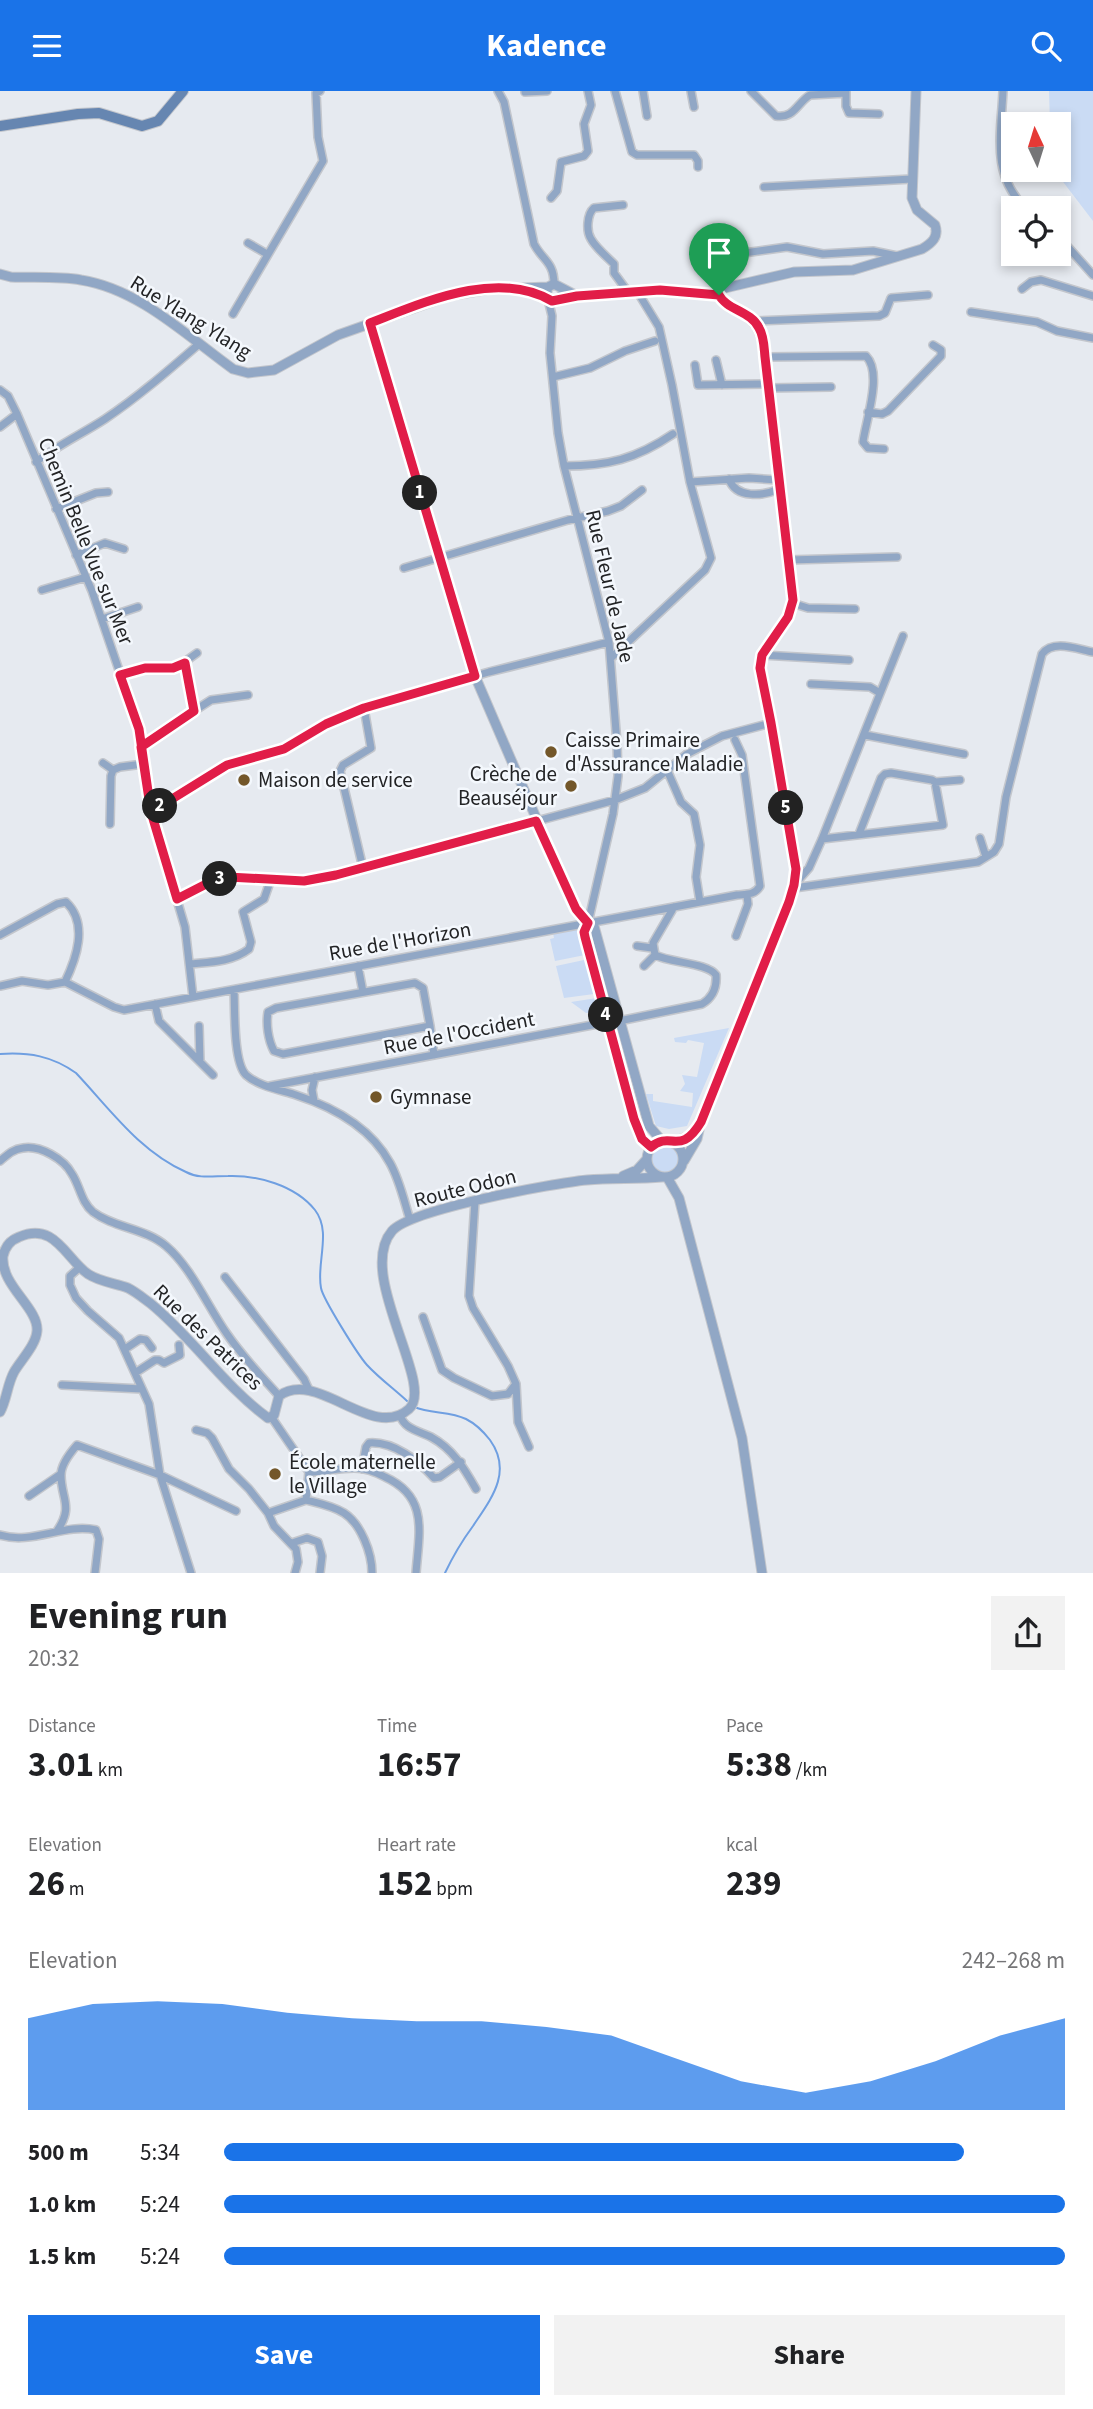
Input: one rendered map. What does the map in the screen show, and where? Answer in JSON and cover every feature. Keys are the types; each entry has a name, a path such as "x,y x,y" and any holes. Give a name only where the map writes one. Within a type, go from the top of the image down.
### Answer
{"main road":[{"path":"0,126 92,113 142,126 158,121 183,91"}],"street":[{"path":"498,91 504,101 534,244 553,269 554,293 577,296 669,290 719,295"},
{"path":"525,92 547,91"},
{"path":"551,198 557,191 561,162 584,156 588,151 584,124 591,105 588,91"},
{"path":"615,91 632,152 637,155 694,155 698,167"},
{"path":"643,91 647,116"},
{"path":"691,91 694,107"},
{"path":"751,91 780,117 792,114 810,95 846,92 849,113 878,114"},
{"path":"719,295 725,288 786,273 853,270 931,244 936,237 934,225 915,207 912,179 916,91"},
{"path":"1003,91 1002,168 1009,190 1014,196"},
{"path":"233,314 323,161 318,137 318,92"},
{"path":"764,187 912,179"},
{"path":"611,658 709,565 710,551 690,481 659,327 633,292 614,273 614,264 590,237 588,219 594,208 624,205"},
{"path":"248,243 267,254"},
{"path":"700,259 787,247 823,254 873,251 898,256"},
{"path":"1071,250 1093,275"},
{"name":"Rue Ylang Ylang","path":"0,274 11,277 81,280 109,288 152,310 233,369 248,373 262,373 288,364 338,335 448,296 468,291 516,288 554,293"},
{"path":"1022,289 1031,282 1041,280 1093,296"},
{"name":"Rue Fleur de Jade","path":"554,293 550,353 564,465 609,642 618,744 615,800 588,923"},
{"path":"664,1177 682,1166 697,1139 701,1122 794,886 796,869 760,675 762,655 788,617 792,603 769,386 759,328 755,321 723,302 719,295"},
{"path":"755,321 878,316 885,313 891,298 928,295"},
{"path":"971,312 1037,322 1057,331 1093,338"},
{"path":"370,323 475,676 576,909 594,926 649,1126 662,1141"},
{"path":"552,377 590,368 625,351 655,341"},
{"path":"36,462 70,438 104,419 184,359 199,344"},
{"path":"868,412 882,414 888,411 941,356 942,350 933,345"},
{"path":"765,357 866,356 871,361 874,375 864,446 884,449"},
{"path":"716,360 722,386"},
{"path":"695,365 697,384 831,387"},
{"name":"Chemin Belle Vue sur Mer","path":"0,390 8,395 17,414 86,577 139,729 151,812 185,927 193,997"},
{"path":"0,427 17,414"},
{"path":"564,465 620,461 638,455 673,435"},
{"path":"690,481 729,479 779,484"},
{"path":"729,479 737,492 764,494 779,484"},
{"path":"404,568 621,506 642,490"},
{"path":"56,509 96,493 108,492"},
{"path":"76,555 105,543 124,549"},
{"path":"789,560 897,557"},
{"path":"42,590 86,577"},
{"path":"792,603 808,608 855,609"},
{"path":"102,619 138,607"},
{"path":"794,886 809,868 822,839 903,636"},
{"path":"151,812 227,765 284,749 326,724 364,708 609,642"},
{"path":"794,886 978,862 986,857 999,844 1006,797 1042,654 1054,646 1093,652"},
{"path":"120,675 145,668 173,668 185,663 197,653"},
{"path":"762,655 849,660"},
{"path":"185,663 194,711"},
{"path":"811,684 870,687 880,693"},
{"path":"141,747 211,700 248,695"},
{"path":"363,868 340,769 370,751 371,737 364,708"},
{"path":"177,899 220,879 237,876 304,881 363,868 615,800 645,787 687,754 729,732 771,723"},
{"path":"865,735 964,754"},
{"path":"734,740 742,755 760,886 757,891 747,896 748,904 736,936"},
{"path":"103,763 113,771"},
{"path":"110,824 110,786 113,771 120,767 143,764"},
{"path":"667,770 681,802 691,809 695,817 700,845 696,877 700,902"},
{"path":"859,834 885,774 935,782 960,780"},
{"path":"822,839 943,825 935,782"},
{"path":"980,838 986,857"},
{"path":"190,964 237,957 249,949 251,943 243,912 264,899 271,879"},
{"name":"Rue de l'Horizon","path":"0,986 22,981 45,985 65,982 119,1009 234,990 700,902 747,896"},
{"path":"0,935 57,904 69,904 79,935 74,965 65,982"},
{"path":"644,966 654,952 655,937 674,907"},
{"path":"588,923 585,937 634,1119 642,1139 651,1147"},
{"path":"619,1021 702,1005 711,997 717,982 714,971 665,960 654,952 637,946"},
{"path":"358,966 362,992"},
{"path":"430,1026 289,1053 274,1051 267,1021 271,1009 410,983 419,984 424,992 430,1026 434,1055"},
{"path":"234,990 241,1065 246,1075 314,1101 347,1118 365,1132 389,1161 410,1220"},
{"path":"155,1004 158,1019 213,1075"},
{"name":"Rue de l'Occident","path":"270,1086 608,1022"},
{"path":"199,1026 200,1062"},
{"path":"314,1101 312,1090 315,1077"},
{"path":"679,1198 664,1177 650,1168 647,1159 651,1147 662,1141 673,1142 693,1135 701,1122"},
{"path":"673,1142 682,1151 679,1198 742,1438 762,1573"},
{"path":"0,1161 12,1151 22,1148 38,1149 47,1153 71,1171 83,1200 93,1212 165,1245 179,1259 228,1336 279,1396 289,1390 309,1390 380,1416 400,1415 406,1426 442,1444 461,1462 476,1489"},
{"name":"Route Odon","path":"615,1179 638,1170 647,1159"},
{"name":"Route Odon","path":"400,1415 414,1403 416,1388 385,1286 384,1264 389,1235 398,1226 475,1201 565,1183 664,1177"},
{"path":"475,1201 470,1296 473,1308 516,1384 518,1422 529,1447"},
{"name":"Rue des Patrices","path":"0,1412 13,1374 37,1330 34,1319 6,1279 2,1262 12,1241 25,1235 48,1236 66,1248 90,1276 128,1289 152,1304 242,1396 265,1415 271,1418 274,1415 279,1396"},
{"path":"80,1267 70,1276 72,1291 88,1311 120,1338 153,1418 160,1475 192,1572"},
{"path":"225,1277 304,1379 309,1390"},
{"path":"423,1317 439,1363 447,1374 492,1396 508,1394 516,1384"},
{"path":"125,1349 140,1339 146,1340 152,1348"},
{"path":"135,1373 155,1360 166,1363 180,1355 179,1345"},
{"path":"62,1385 142,1389"},
{"path":"271,1418 309,1472 306,1500"},
{"path":"196,1430 207,1433 212,1438 229,1469 268,1513 274,1526 292,1543 298,1562 295,1573"},
{"path":"362,1469 366,1447 374,1443 392,1447 407,1455 434,1478 440,1477 461,1462"},
{"path":"29,1496 61,1474 77,1445 160,1475 236,1511"},
{"path":"309,1472 362,1469 394,1481 409,1493 414,1500 419,1523 416,1573"},
{"path":"57,1531 63,1522 66,1497 61,1474"},
{"path":"268,1513 306,1500 345,1513 368,1548 372,1573"},
{"path":"0,1535 25,1538 57,1531 90,1529 99,1533 95,1573"},
{"path":"292,1543 307,1538 318,1542 322,1550 320,1573"}],"shaded area":[{"path":"1049,91 1093,91 1093,221 1063,182 1071,182 1071,112 1050,112"},
{"path":"580,929 585,955 555,961 550,939 554,938 553,933"},
{"path":"584,960 589,962 594,994 564,998 556,966"},
{"path":"598,962 629,1068 627,1071 624,1070"},
{"path":"597,998 603,1017 601,1021 589,1023 598,1018 597,1012 586,1013 571,1002"},
{"path":"729,1028 687,1126 669,1129 656,1126 646,1094 653,1094 653,1101 692,1107 693,1093 680,1091 685,1084 682,1075 697,1077 704,1043 688,1040 686,1043 675,1042 674,1038"},
{"path":"665,1145 675,1149 679,1159 675,1169 665,1173 655,1169 651,1159 655,1149"}],"waterway":[{"path":"0,1054 40,1056 67,1067 76,1073 140,1141 154,1153 186,1172 201,1176 251,1177 275,1183 307,1201 315,1210 322,1228 320,1278 328,1303 367,1365 407,1401"},
{"path":"414,1407 454,1415 473,1423 490,1440 500,1463 497,1485 445,1573"}],"place":[{"name":"Caisse Primaire d'Assurance Maladie","path":"551,752"},
{"name":"Maison de service","path":"244,780"},
{"name":"Crèche de Beauséjour","path":"571,786"},
{"name":"Gymnase","path":"376,1097"},
{"name":"École maternelle le Village","path":"275,1474"}],"route":[{"path":"719,295 660,290 577,296 552,301 546,296 516,288 490,289 448,296 370,323 475,676 364,708 326,724 284,749 227,765 151,812 141,747 194,711 185,663 173,668 145,668 120,675 139,729 143,764 151,812 177,899 220,879 237,876 304,881 336,875 536,821 576,909 588,923 585,926 585,937 634,1119 645,1144 651,1147 662,1141 687,1139 701,1122 789,902 796,869 760,675 762,655 788,617 793,600 763,341 755,321 723,302 719,295"}]}
